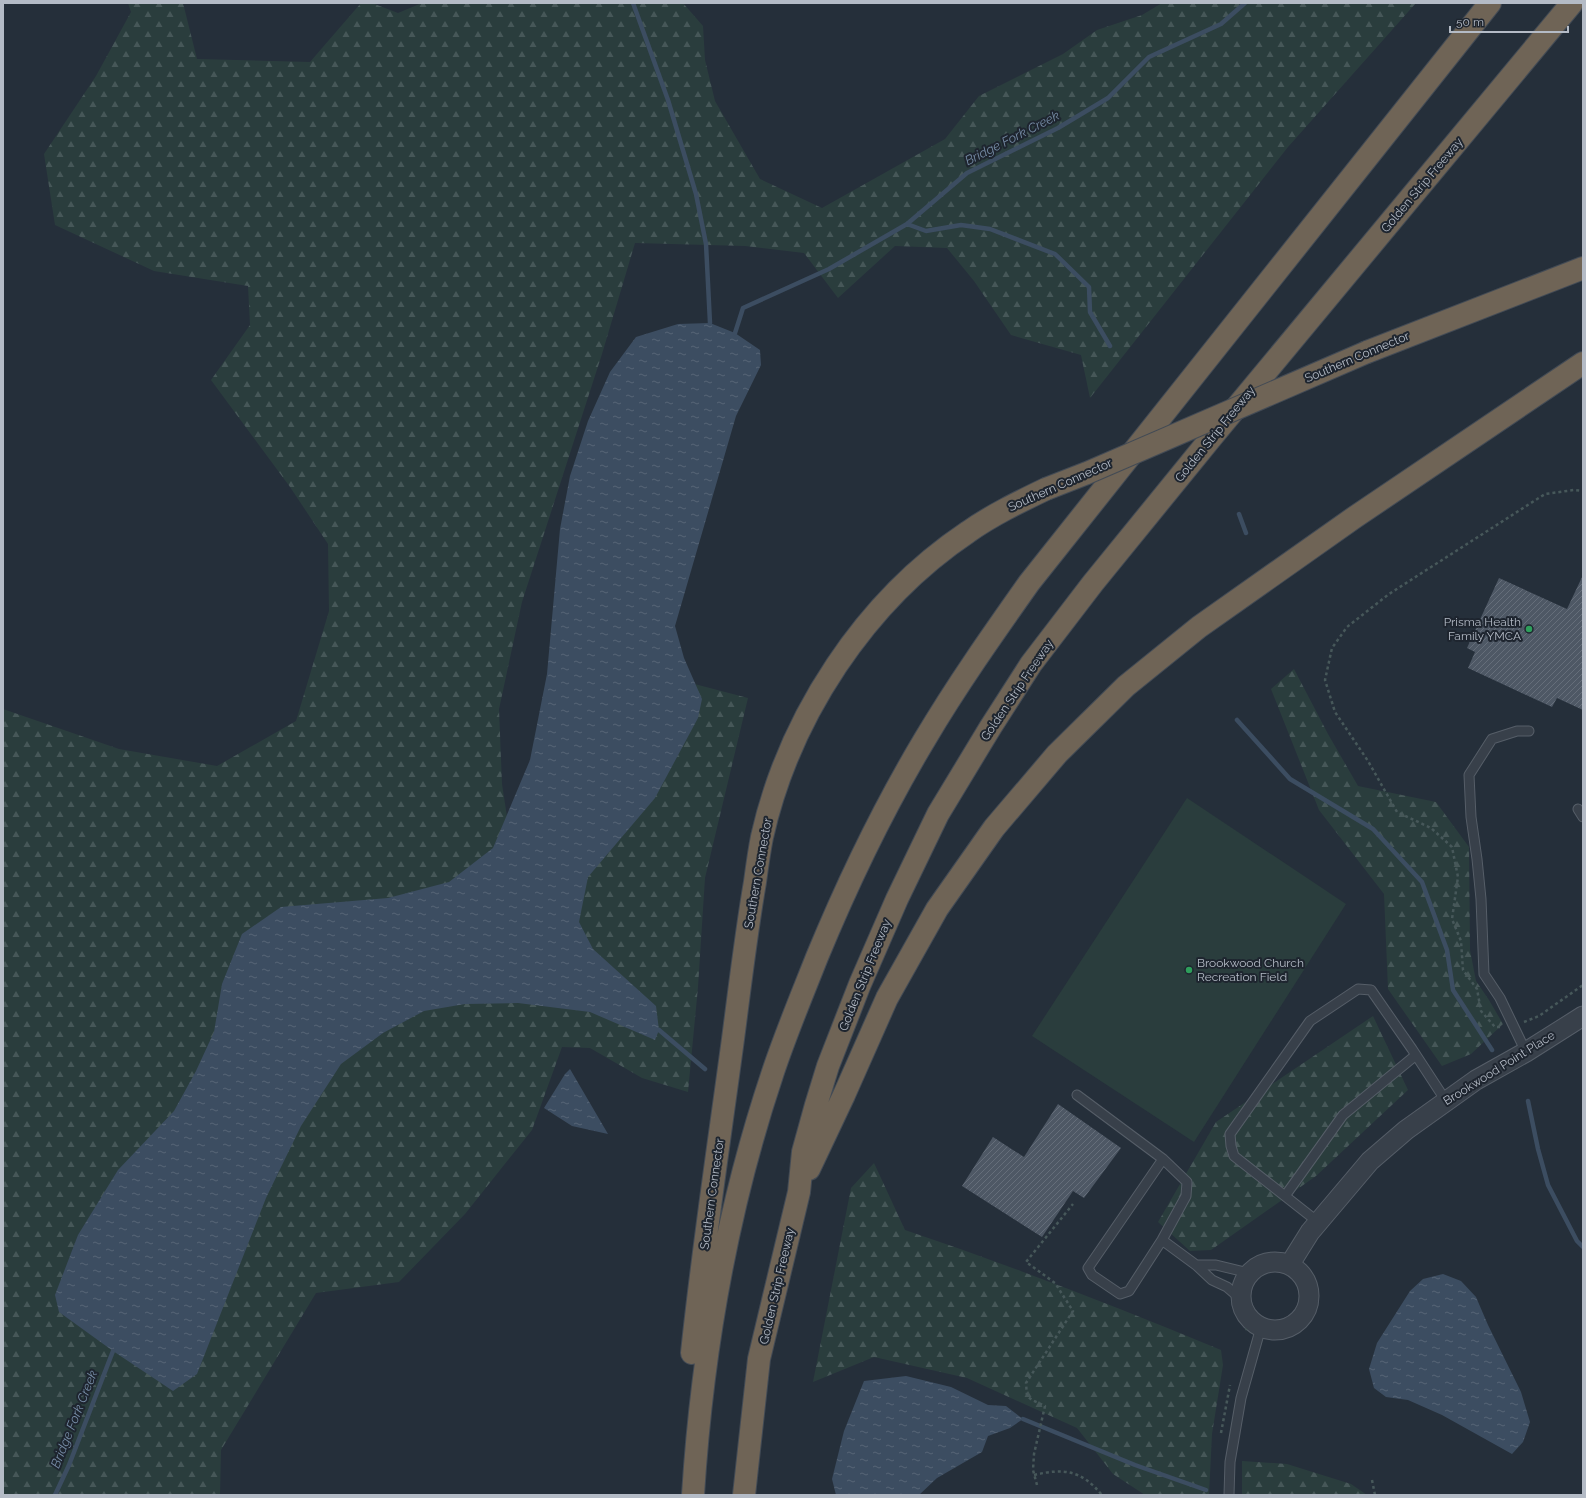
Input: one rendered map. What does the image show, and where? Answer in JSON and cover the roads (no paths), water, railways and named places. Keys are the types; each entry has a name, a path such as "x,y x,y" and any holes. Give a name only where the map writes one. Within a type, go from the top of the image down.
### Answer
{"highway":[{"path":"693,1495 696,1443 709,1336 731,1223 758,1121 773,1072 796,1009 836,911 875,828 924,740 970,669 1029,583 1490,3"},
{"name":"Golden Strip Freeway","path":"744,1495 759,1359 799,1192 803,1152 828,1066 860,984 897,899 938,814 1031,664 1093,583 1211,438 1572,3"},
{"name":"Southern Connector","path":"686,1495 682,1449 706,1234 751,903 762,837 778,782 798,733 822,689 846,652 892,595 911,576 965,533 986,520 1046,489 1087,473 1367,352 1583,268"},
{"path":"799,1192 887,998 937,909 994,828 1057,754 1126,686 1199,627 1355,517 1583,363"}],"street":[{"name":"Brookwood Point Place","path":"1290,1264 1310,1232 1370,1161 1406,1130 1476,1080 1526,1052 1583,1016"},
{"path":"1276,1261 1290,1264 1300,1271 1307,1281 1310,1293 1309,1304 1304,1315 1296,1324 1285,1329 1254,1329 1251,1320 1239,1304 1242,1285 1249,1273 1261,1264 1276,1261"}],"lane":[{"path":"1526,1052 1500,998 1484,974 1480,886 1471,817 1469,775 1492,739 1517,731 1529,731"},
{"path":"1578,809 1583,817"},
{"path":"1318,1222 1234,1156 1230,1134 1310,1021 1358,989 1371,990 1446,1101"},
{"path":"1284,1196 1343,1115 1416,1055"},
{"path":"1077,1095 1163,1159 1187,1182 1186,1196 1162,1240 1129,1291 1120,1294 1092,1275 1088,1268 1163,1159"},
{"path":"1162,1240 1196,1265 1212,1280 1227,1287 1239,1304"},
{"path":"1196,1265 1216,1266 1249,1273"},
{"path":"1229,1495 1230,1462 1254,1329"}],"water":[{"path":"710,323 735,333 760,350 761,365 736,416 675,626 684,658 702,699 698,718 655,798 588,877 579,922 593,949 656,1006 659,1030 655,1040 590,1012 518,1003 465,1004 424,1011 383,1033 341,1064 301,1126 266,1198 197,1374 173,1391 113,1351 59,1312 55,1295 78,1235 118,1170 174,1111 196,1071 214,1032 222,984 242,934 281,907 388,898 449,882 493,848 530,760 547,674 560,529 570,476 588,421 610,372 636,337 678,324"},
{"path":"570,1069 608,1134 572,1126 544,1108 565,1074"},
{"path":"1443,1274 1461,1281 1476,1297 1521,1392 1530,1422 1523,1442 1512,1454 1442,1415 1408,1400 1386,1397 1374,1388 1369,1369 1377,1343 1410,1291 1423,1279"},
{"path":"906,1376 951,1387 988,1405 1006,1406 1023,1419 1010,1428 988,1436 982,1452 937,1478 919,1495 836,1495 832,1479 844,1431 864,1381"}],"waterway":[{"path":"633,3 668,100 696,194 706,244 710,323"},
{"name":"Bridge Fork Creek","path":"735,333 743,308 829,269 907,224 967,173 1058,128 1108,98 1149,57 1221,24 1245,3"},
{"path":"907,224 926,231 961,225 990,229 1055,254 1089,287 1090,312 1110,346"},
{"path":"1239,514 1246,533"},
{"path":"1237,720 1290,779 1373,829 1422,882 1447,950 1453,990 1492,1050"},
{"path":"659,1030 705,1069"},
{"path":"1528,1101 1538,1149 1548,1185 1577,1241 1583,1247"},
{"name":"Bridge Fork Creek","path":"55,1495 69,1465 113,1351"},
{"path":"1023,1419 1135,1465 1206,1490"}],"place":[{"name":"Prisma Health Family YMCA","path":"1529,629"},
{"name":"Brookwood Church Recreation Field","path":"1189,970"}]}
